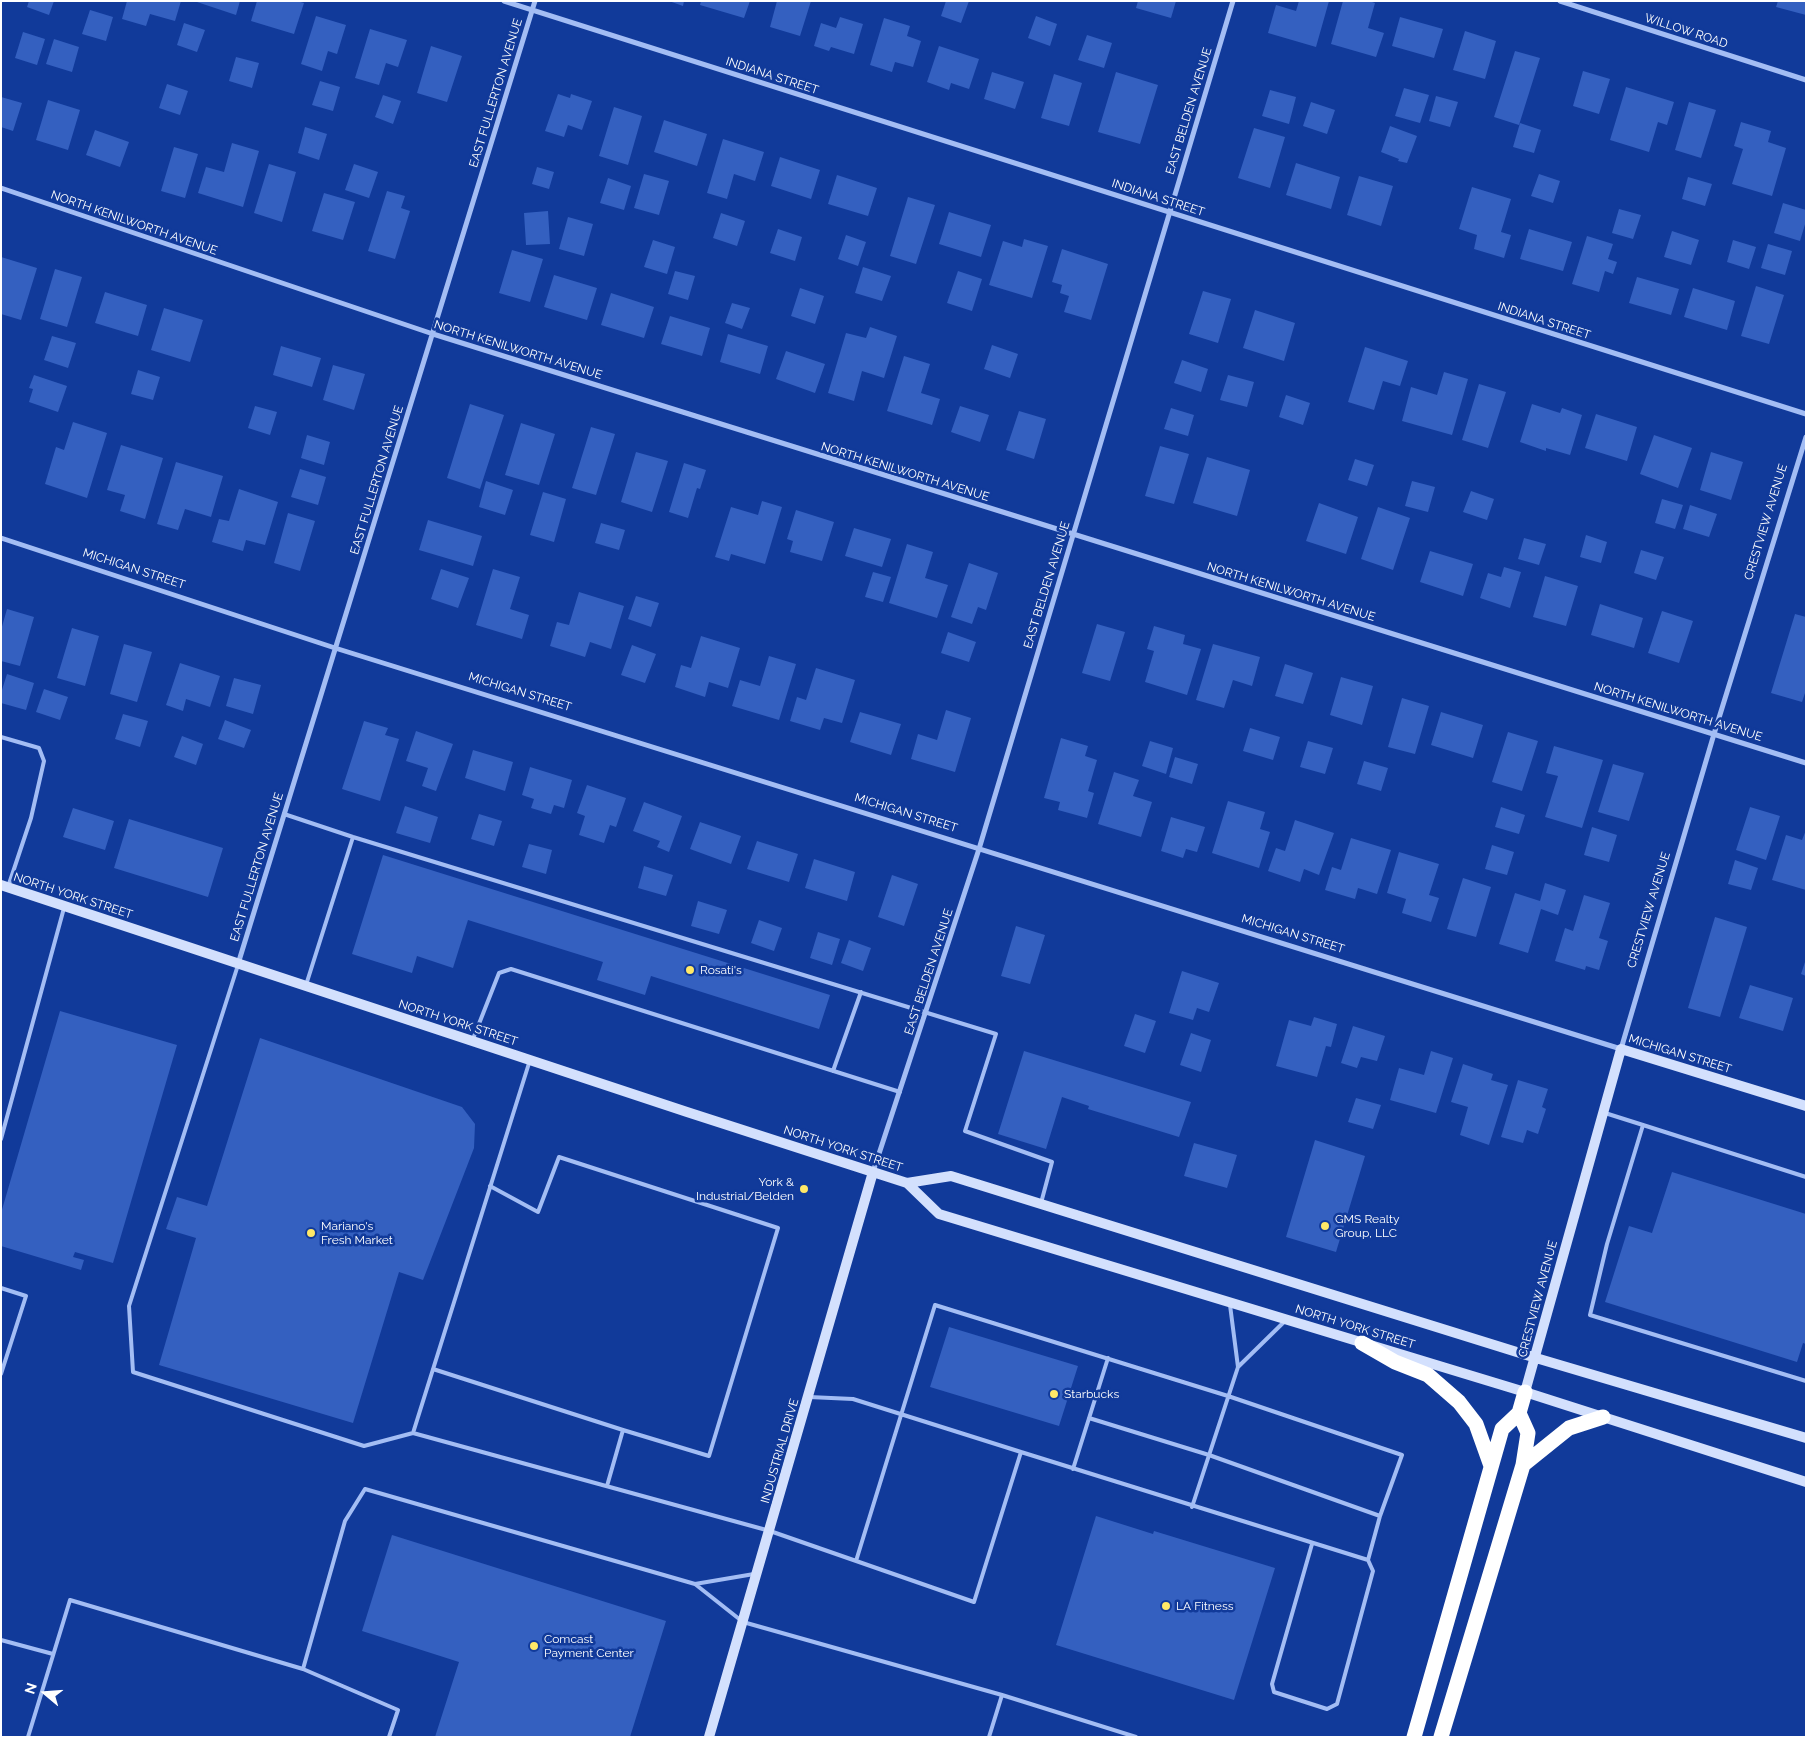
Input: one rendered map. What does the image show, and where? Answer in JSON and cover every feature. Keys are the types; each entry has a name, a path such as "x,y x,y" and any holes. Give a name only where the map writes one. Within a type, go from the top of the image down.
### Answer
{"highway":[{"path":"1362,1343 1395,1362 1428,1375 1459,1402 1476,1424 1491,1466"},
{"path":"1414,1737 1502,1428 1519,1413 1525,1392"},
{"path":"1441,1737 1523,1464 1528,1433 1519,1413"},
{"path":"1523,1464 1569,1428 1603,1417"}],"main road":[{"name":"NORTH YORK STREET","path":"4,886 907,1183 939,1214 1525,1392 1806,1482"},
{"name":"MICHIGAN STREET","path":"1621,1049 1806,1106"},
{"name":"CRESTVIEW AVENUE","path":"1525,1392 1621,1049"},
{"name":"INDUSTRIAL DRIVE","path":"709,1737 873,1172"},
{"name":"NORTH YORK STREET","path":"907,1183 951,1176 1536,1358 1806,1438"}],"street":[{"name":"INDIANA STREET","path":"504,1 1806,414"},
{"name":"EAST FULLERTON AVENUE","path":"238,964 534,1"},
{"name":"EAST BELDEN AVENUE","path":"873,1172 979,849 1233,1"},
{"name":"WILLOW ROAD","path":"1560,1 1806,80"},
{"name":"NORTH KENILWORTH AVENUE","path":"1,188 433,334 1806,763"},
{"name":"CRESTVIEW AVENUE","path":"1621,1049 1714,734 1806,437"},
{"name":"MICHIGAN STREET","path":"1,538 335,648 1621,1049"}],"lane":[{"path":"1,737 39,748 44,761 31,818 4,886"},
{"path":"284,814 353,837 996,1034 965,1131 1052,1162 1041,1204"},
{"path":"305,986 353,837"},
{"path":"1,1139 65,906"},
{"path":"238,964 129,1306 132,1372 364,1446 413,1433 770,1531 974,1602 1021,1452"},
{"path":"472,1041 498,973 511,969 900,1092"},
{"path":"834,1071 861,992"},
{"path":"413,1433 530,1060"},
{"path":"1603,1112 1806,1177"},
{"path":"1642,1125 1607,1244 1590,1315 1806,1381"},
{"path":"433,1369 709,1456 778,1228 559,1157 538,1212 490,1186"},
{"path":"1,1288 26,1296 1,1374"},
{"path":"1229,1302 1238,1368"},
{"path":"856,1561 936,1305 1228,1396 1402,1455 1380,1516 1368,1560 1373,1571 1337,1704 1327,1709 1274,1692 1272,1684 1312,1544"},
{"path":"1192,1507 1238,1368 1287,1320"},
{"path":"1072,1469 1108,1358"},
{"path":"809,1397 853,1399 1192,1507 1368,1560"},
{"path":"1089,1418 1209,1455 1380,1516"},
{"path":"607,1486 623,1430"},
{"path":"303,1669 346,1522 365,1489 695,1584 743,1622 1002,1695 1136,1737"},
{"path":"695,1584 757,1574"},
{"path":"28,1737 70,1600 303,1669 398,1710 389,1737"},
{"path":"1,1640 53,1654"},
{"path":"989,1737 1002,1695"}],"building":[{"path":"29,1 54,1 49,15 27,7"},
{"path":"127,1 181,1 175,21 150,14 146,26 122,19"},
{"path":"194,1 240,1 236,15"},
{"path":"257,1 297,1 304,3 294,34 251,21"},
{"path":"669,1 684,1 683,6"},
{"path":"701,1 750,1 744,18 700,5"},
{"path":"777,1 811,1 800,36 770,27"},
{"path":"946,1 969,1 961,23 941,16"},
{"path":"1138,1 1176,1 1171,18 1136,8"},
{"path":"1299,1 1329,1 1316,47 1268,33 1276,5 1296,11"},
{"path":"1343,1 1369,1 1375,3 1368,28 1384,33 1376,57 1331,44"},
{"path":"1778,1 1806,1 1806,15 1776,7"},
{"path":"90,10 113,17 106,41 82,34"},
{"path":"316,16 346,25 337,54 328,51 322,71 301,64"},
{"path":"1036,16 1057,24 1050,46 1028,38"},
{"path":"840,17 863,24 854,54 831,47 829,51 814,46 821,23 836,28"},
{"path":"1400,17 1443,29 1434,58 1392,46"},
{"path":"884,18 910,26 907,36 921,41 913,67 895,62 892,72 870,65"},
{"path":"184,23 205,30 197,52 177,45"},
{"path":"370,29 407,40 398,67 386,63 379,85 355,78"},
{"path":"1465,31 1496,41 1485,79 1453,70"},
{"path":"23,32 45,39 37,65 15,58"},
{"path":"1087,35 1112,43 1104,68 1078,60"},
{"path":"54,39 79,47 72,72 46,64"},
{"path":"431,46 462,56 447,102 417,93"},
{"path":"939,46 979,59 969,89 951,83 949,90 927,82"},
{"path":"1515,51 1540,58 1519,125 1494,117"},
{"path":"236,57 259,63 252,88 229,81"},
{"path":"1583,71 1610,79 1599,114 1573,106"},
{"path":"992,72 1024,82 1015,109 984,99"},
{"path":"1116,72 1158,85 1140,144 1098,132"},
{"path":"1054,74 1082,83 1069,126 1041,118"},
{"path":"320,81 340,87 333,111 312,105"},
{"path":"167,84 188,91 180,115 159,108"},
{"path":"1626,87 1674,102 1667,125 1658,122 1649,152 1610,140"},
{"path":"1404,88 1429,95 1420,123 1395,116"},
{"path":"1270,90 1296,97 1289,124 1262,116"},
{"path":"558,94 570,98 571,94 592,101 582,130 568,125 564,137 545,131"},
{"path":"383,95 401,101 393,124 375,117"},
{"path":"1436,96 1458,102 1450,127 1429,121"},
{"path":"1,97 22,103 13,131 1,127"},
{"path":"48,100 80,110 68,150 36,140"},
{"path":"1311,102 1335,110 1327,134 1303,126"},
{"path":"1689,102 1716,110 1701,158 1675,150"},
{"path":"614,107 642,116 628,165 599,156"},
{"path":"664,120 707,134 697,166 654,152"},
{"path":"1741,122 1771,131 1768,142 1786,148 1772,196 1732,184 1743,149 1734,146"},
{"path":"1520,123 1541,130 1534,153 1513,147"},
{"path":"1390,126 1417,136 1407,163 1398,161 1399,159 1381,152"},
{"path":"305,127 327,134 319,160 298,153"},
{"path":"1254,128 1285,137 1270,188 1238,178"},
{"path":"95,130 129,142 120,167 86,155"},
{"path":"723,139 764,152 755,181 734,174 727,199 707,193"},
{"path":"232,143 259,151 243,207 198,193 206,167 224,172"},
{"path":"174,147 198,154 185,198 161,191"},
{"path":"780,157 820,170 811,199 771,186"},
{"path":"1296,163 1340,177 1331,209 1286,195"},
{"path":"269,164 296,172 282,222 254,213"},
{"path":"354,164 378,172 369,198 345,190"},
{"path":"537,167 554,172 549,189 532,184"},
{"path":"644,174 669,181 659,215 634,208"},
{"path":"1539,174 1560,181 1553,203 1531,196"},
{"path":"837,175 877,188 868,216 828,204"},
{"path":"1359,176 1393,186 1381,226 1347,215"},
{"path":"1688,177 1712,184 1705,206 1682,199"},
{"path":"608,178 631,186 624,210 600,203"},
{"path":"1472,187 1511,199 1501,232 1511,235 1504,258 1474,249 1477,235 1459,229"},
{"path":"387,191 405,196 401,208 410,211 395,259 368,251"},
{"path":"324,193 355,202 343,240 312,231"},
{"path":"908,197 935,205 916,264 890,256"},
{"path":"1783,203 1806,210 1806,221 1800,241 1774,233"},
{"path":"1619,209 1641,215 1633,239 1612,233"},
{"path":"548,211 550,244 526,245 524,213"},
{"path":"949,212 991,225 981,257 939,244"},
{"path":"721,213 745,221 737,246 713,238"},
{"path":"568,217 593,224 584,256 559,249"},
{"path":"778,229 802,237 795,261 770,253"},
{"path":"1529,229 1572,242 1563,271 1520,259"},
{"path":"1672,231 1699,240 1691,265 1664,257"},
{"path":"846,235 866,242 858,266 838,259"},
{"path":"1587,236 1613,244 1608,259 1617,262 1613,274 1605,271 1599,292 1572,284"},
{"path":"1024,239 1048,246 1032,298 989,285 1003,241 1022,247"},
{"path":"653,240 675,247 667,274 644,267"},
{"path":"1733,240 1756,247 1749,269 1727,262"},
{"path":"1768,244 1792,251 1785,275 1761,268"},
{"path":"1062,249 1108,264 1091,320 1064,312 1069,296 1060,293 1062,285 1052,282"},
{"path":"512,250 543,259 530,302 499,293"},
{"path":"1,257 37,268 21,320 1,314"},
{"path":"863,267 891,276 882,301 855,293"},
{"path":"55,269 82,277 67,327 40,319"},
{"path":"675,271 695,276 688,300 668,294"},
{"path":"958,271 982,279 972,311 947,303"},
{"path":"554,275 597,288 587,320 544,307"},
{"path":"1637,277 1679,289 1671,315 1629,303"},
{"path":"1756,286 1784,295 1769,344 1741,336"},
{"path":"800,288 824,296 815,324 791,316"},
{"path":"1693,288 1735,301 1727,330 1684,317"},
{"path":"1203,291 1231,299 1218,343 1189,334"},
{"path":"105,292 147,305 138,336 95,323"},
{"path":"611,293 654,307 644,338 601,325"},
{"path":"732,303 750,308 742,329 725,323"},
{"path":"164,308 203,320 190,362 151,350"},
{"path":"1255,310 1295,323 1284,361 1243,348"},
{"path":"670,316 710,328 702,356 661,344"},
{"path":"870,327 897,336 884,378 862,371 854,401 828,393 846,333 866,338"},
{"path":"728,334 768,346 760,374 720,362"},
{"path":"52,336 76,343 68,368 44,360"},
{"path":"992,345 1018,354 1010,378 984,369"},
{"path":"281,346 321,358 312,387 273,375"},
{"path":"1365,347 1408,361 1400,386 1383,381 1374,410 1348,402"},
{"path":"786,351 825,364 815,393 776,379"},
{"path":"904,356 930,364 921,393 940,399 932,425 887,411"},
{"path":"1182,360 1208,369 1201,392 1174,383"},
{"path":"333,365 365,374 354,410 323,400"},
{"path":"138,370 160,377 153,400 131,394"},
{"path":"1444,372 1468,379 1452,435 1402,421 1411,387 1437,395"},
{"path":"34,375 67,386 58,412 29,402 33,389 29,388"},
{"path":"1228,375 1254,382 1247,407 1220,400"},
{"path":"1479,384 1506,392 1488,448 1462,440"},
{"path":"1286,395 1310,403 1303,425 1279,417"},
{"path":"470,404 504,415 480,489 447,478"},
{"path":"1532,404 1560,413 1562,408 1582,415 1570,455 1546,448 1546,451 1520,442"},
{"path":"255,406 277,412 270,435 248,428"},
{"path":"960,406 989,415 980,442 951,432"},
{"path":"1171,408 1194,415 1188,436 1164,429"},
{"path":"1019,411 1046,419 1034,459 1006,450"},
{"path":"1596,414 1637,427 1627,461 1585,448"},
{"path":"73,422 107,433 87,498 45,484 56,447 64,450"},
{"path":"521,423 555,434 539,485 505,475"},
{"path":"591,427 615,434 596,495 572,488"},
{"path":"307,435 330,442 324,465 301,458"},
{"path":"1654,435 1692,448 1678,488 1640,474"},
{"path":"121,445 163,458 145,519 120,511 125,495 107,490"},
{"path":"1160,446 1189,454 1174,504 1145,496"},
{"path":"636,452 668,461 652,512 621,502"},
{"path":"1711,452 1743,462 1731,500 1700,490"},
{"path":"1207,457 1250,470 1237,516 1193,503"},
{"path":"1355,459 1374,465 1367,486 1348,480"},
{"path":"176,462 223,476 211,517 185,509 178,530 157,524"},
{"path":"684,463 706,470 700,489 697,488 688,518 669,512"},
{"path":"300,469 326,477 318,505 291,497"},
{"path":"486,481 513,490 505,515 479,507"},
{"path":"1412,481 1435,487 1428,512 1405,506"},
{"path":"239,489 278,502 265,545 246,540 243,551 212,542 219,519 229,521"},
{"path":"1471,491 1494,499 1487,520 1463,512"},
{"path":"543,492 566,499 554,542 530,535"},
{"path":"1662,499 1683,505 1675,529 1655,523"},
{"path":"762,501 782,507 765,564 731,554 729,561 715,557 731,507 758,515"},
{"path":"1319,503 1358,517 1346,554 1306,541"},
{"path":"1690,505 1717,514 1709,537 1683,529"},
{"path":"1378,507 1410,518 1393,570 1361,559"},
{"path":"796,510 834,522 822,561 790,552 793,541 787,539"},
{"path":"288,513 315,521 300,571 274,563"},
{"path":"428,520 482,536 473,566 419,550"},
{"path":"601,523 625,530 619,550 595,543"},
{"path":"854,528 891,539 882,567 845,556"},
{"path":"1586,535 1607,542 1601,563 1580,557"},
{"path":"1524,538 1546,544 1539,565 1518,559"},
{"path":"907,544 933,552 925,578 948,585 937,618 889,603"},
{"path":"1641,550 1664,557 1656,580 1634,573"},
{"path":"1430,551 1473,564 1463,596 1420,582"},
{"path":"969,563 998,573 986,610 978,607 972,624 951,617"},
{"path":"1504,567 1521,572 1510,608 1480,598 1488,573 1501,577"},
{"path":"441,569 469,578 458,608 431,599"},
{"path":"493,569 520,577 510,609 529,615 522,639 476,625"},
{"path":"873,572 891,577 883,602 865,597"},
{"path":"1545,576 1578,586 1566,626 1533,617"},
{"path":"579,592 624,606 611,649 590,642 585,657 550,646 557,622 569,625"},
{"path":"636,596 659,603 651,627 628,619"},
{"path":"1600,604 1643,618 1634,648 1591,635"},
{"path":"7,609 34,617 20,666 1,661 1,630"},
{"path":"1662,611 1693,621 1679,663 1648,653"},
{"path":"1795,614 1806,617 1806,690 1802,702 1771,693"},
{"path":"1097,624 1125,632 1110,681 1082,673"},
{"path":"1154,626 1185,635 1183,644 1201,649 1187,695 1145,682 1154,651 1147,649"},
{"path":"72,628 99,636 85,686 57,678"},
{"path":"948,632 976,642 969,662 941,653"},
{"path":"701,636 740,648 728,688 709,682 705,697 675,687 681,665 691,668"},
{"path":"124,644 152,652 137,702 110,694"},
{"path":"1213,644 1260,657 1252,686 1233,680 1224,708 1196,700"},
{"path":"632,645 656,654 645,683 621,675"},
{"path":"769,656 796,664 779,720 732,706 740,680 760,686"},
{"path":"180,663 220,676 210,707 186,699 183,711 166,705"},
{"path":"1285,664 1313,673 1303,704 1275,696"},
{"path":"816,668 855,680 842,723 824,718 820,730 790,721 797,697 806,700"},
{"path":"7,674 34,683 26,710 1,703 1,693"},
{"path":"1341,677 1373,686 1362,725 1330,715"},
{"path":"234,678 261,685 253,714 226,706"},
{"path":"44,689 68,697 60,720 36,712"},
{"path":"1402,698 1429,706 1415,754 1388,747"},
{"path":"946,710 971,718 955,772 911,759 918,734 937,740"},
{"path":"860,712 901,724 891,755 850,742"},
{"path":"1441,712 1483,725 1473,758 1431,745"},
{"path":"123,714 148,721 140,747 115,739"},
{"path":"225,720 251,730 244,748 218,739"},
{"path":"364,721 388,728 385,735 399,739 380,801 342,789"},
{"path":"1250,728 1280,737 1273,760 1243,751"},
{"path":"416,731 453,744 436,791 422,786 428,768 406,761"},
{"path":"1508,732 1538,741 1522,791 1492,782"},
{"path":"182,736 203,744 196,765 174,757"},
{"path":"1061,738 1088,746 1085,756 1097,760 1088,791 1094,793 1087,818 1058,810 1060,802 1044,798"},
{"path":"1150,741 1173,748 1166,774 1142,766"},
{"path":"1308,741 1333,748 1325,774 1300,767"},
{"path":"1554,746 1603,760 1582,828 1545,817 1558,776 1546,773"},
{"path":"473,750 513,762 505,791 465,778"},
{"path":"1175,757 1198,764 1192,784 1169,777"},
{"path":"1364,761 1388,768 1381,791 1357,784"},
{"path":"1613,764 1644,773 1629,821 1598,812"},
{"path":"530,767 572,780 564,808 554,805 551,814 531,808 534,799 522,795"},
{"path":"1114,772 1139,780 1133,796 1152,802 1141,837 1098,824"},
{"path":"587,785 626,798 616,827 610,825 604,843 579,835 585,816 577,813"},
{"path":"1228,801 1265,812 1260,829 1270,832 1259,868 1212,853"},
{"path":"644,802 682,816 669,852 657,847 660,841 633,831"},
{"path":"405,806 438,817 430,843 396,833"},
{"path":"1501,807 1525,815 1519,834 1495,827"},
{"path":"1750,807 1780,816 1766,860 1736,850"},
{"path":"73,808 114,821 105,850 63,837"},
{"path":"479,814 502,821 494,846 471,839"},
{"path":"1171,817 1205,827 1197,852 1186,849 1183,858 1161,851"},
{"path":"129,819 223,848 208,897 114,868"},
{"path":"1295,820 1334,833 1319,875 1304,869 1300,882 1268,871 1276,848 1285,851"},
{"path":"700,822 741,836 731,864 690,849"},
{"path":"1592,827 1617,835 1609,862 1584,855"},
{"path":"1806,830 1806,890 1772,880 1786,835 1802,840"},
{"path":"1351,838 1391,850 1377,894 1358,888 1355,899 1325,890 1332,867 1341,870"},
{"path":"757,841 798,854 789,882 747,869"},
{"path":"529,844 552,850 546,874 522,867"},
{"path":"1492,845 1514,852 1507,875 1485,869"},
{"path":"1399,852 1439,864 1429,895 1439,898 1431,922 1402,913 1406,899 1387,893"},
{"path":"383,855 830,995 819,1029 651,976 645,995 597,980 603,962 468,920 453,968 417,956 412,973 352,954"},
{"path":"814,859 855,872 847,901 805,888"},
{"path":"1735,860 1758,868 1751,890 1728,884"},
{"path":"644,866 673,875 666,896 638,888"},
{"path":"892,875 918,884 904,926 878,917"},
{"path":"1463,878 1491,887 1476,937 1447,929"},
{"path":"1545,883 1566,890 1558,915 1541,909 1528,953 1499,944 1515,893 1540,901"},
{"path":"1584,895 1610,903 1599,938 1608,941 1599,970 1586,966 1585,970 1555,961 1565,928 1573,931"},
{"path":"698,901 727,910 719,934 691,926"},
{"path":"1715,917 1747,927 1720,1017 1688,1008"},
{"path":"759,920 782,928 774,951 751,943"},
{"path":"1016,926 1045,935 1030,984 1001,976"},
{"path":"818,932 840,939 832,965 810,958"},
{"path":"849,940 871,948 863,971 841,963"},
{"path":"1806,962 1806,976 1801,974"},
{"path":"1182,971 1219,983 1209,1012 1197,1008 1193,1020 1169,1013"},
{"path":"1750,985 1793,998 1783,1031 1739,1018"},
{"path":"60,1011 177,1045 113,1263 75,1252 73,1257 84,1260 81,1270 1,1246 1,1213"},
{"path":"1135,1014 1156,1021 1145,1053 1124,1046"},
{"path":"1314,1017 1337,1024 1331,1047 1326,1046 1317,1077 1276,1066 1289,1020 1311,1026"},
{"path":"1353,1026 1385,1036 1377,1061 1361,1057 1357,1068 1341,1063"},
{"path":"1191,1033 1211,1040 1201,1072 1180,1065"},
{"name":"Mariano's Fresh Market","path":"260,1038 462,1107 475,1124 474,1148 423,1280 399,1272 353,1423 159,1365 196,1238 166,1229 177,1197 207,1206"},
{"path":"1024,1051 1191,1102 1179,1137 1088,1109 1089,1106 1062,1097 1046,1149 998,1134"},
{"path":"1431,1051 1453,1058 1436,1113 1390,1100 1399,1068 1424,1075"},
{"path":"1463,1064 1493,1074 1491,1080 1508,1085 1489,1145 1460,1135 1468,1107 1451,1102"},
{"path":"1518,1080 1548,1089 1542,1107 1546,1109 1538,1134 1527,1130 1523,1143 1501,1137"},
{"path":"1356,1098 1381,1105 1373,1129 1348,1122"},
{"path":"1315,1140 1365,1156 1336,1252 1286,1237"},
{"path":"1194,1143 1237,1155 1227,1188 1184,1176"},
{"path":"1672,1172 1806,1214 1806,1344 1803,1343 1797,1362 1605,1302 1629,1226 1652,1233"},
{"path":"949,1327 1078,1366 1059,1426 930,1387"},
{"name":"LA Fitness","path":"1096,1516 1153,1534 1154,1531 1275,1568 1234,1700 1056,1645"},
{"name":"Comcast Payment Center","path":"392,1535 666,1621 630,1737 435,1737 459,1662 362,1631"}],"place":[{"name":"Rosati's","path":"690,970"},
{"name":"York & Industrial/Belden","path":"804,1189"},
{"name":"GMS Realty Group, LLC","path":"1325,1226"},
{"name":"Mariano's Fresh Market","path":"311,1233"},
{"name":"Starbucks","path":"1054,1394"},
{"name":"LA Fitness","path":"1166,1606"},
{"name":"Comcast Payment Center","path":"534,1646"}]}
